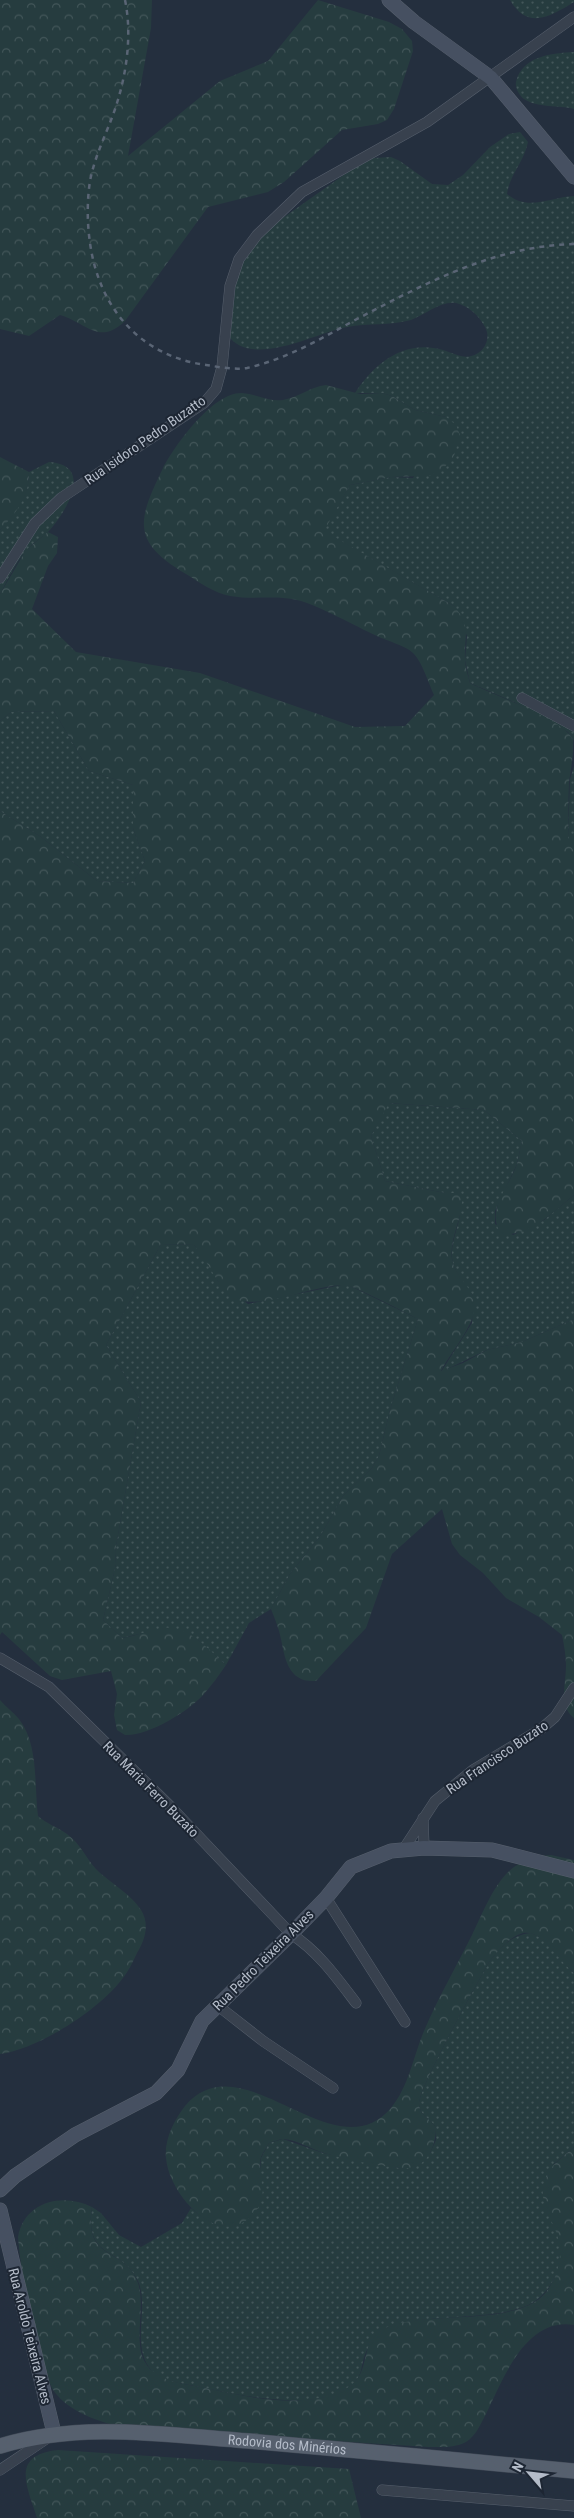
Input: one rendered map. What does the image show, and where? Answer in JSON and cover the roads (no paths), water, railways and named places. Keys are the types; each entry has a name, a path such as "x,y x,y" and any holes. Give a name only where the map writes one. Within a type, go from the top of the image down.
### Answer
{"main road":[{"name":"Rodovia dos Minérios","path":"3,2443 54,2433 123,2431 334,2448 574,2471"}],"street":[{"path":"389,0 414,22 491,78 574,177"},
{"name":"Rua Isidoro Pedro Buzatto","path":"0,578 35,523 61,498 204,403 216,389 222,367 230,286 238,259 257,235 302,192 427,122 574,17"},
{"path":"522,698 574,726"},
{"name":"Rua Maria Ferro Buzato","path":"0,1658 49,1687 170,1806 291,1934 302,1941 327,1966 356,2003"},
{"name":"Rua Francisco Buzato","path":"403,1850 435,1801 473,1770 548,1723 555,1717 574,1688"},
{"path":"424,1818 424,1848"},
{"name":"Rua Pedro Teixeira Alves","path":"0,2190 15,2176 76,2135 156,2093 178,2070 202,2021 326,1898 351,1867 391,1851 424,1848 492,1850 574,1871"},
{"path":"326,1898 405,2022"},
{"path":"217,2005 263,2042 333,2088"},
{"name":"Rua Aroldo Teixeira Alves","path":"0,2210 54,2433"},
{"path":"0,2470 36,2448 54,2433"},
{"path":"382,2490 574,2506"}],"railway":[{"path":"125,0 128,26 126,65 117,103 95,161 90,181 88,204 89,235 95,267 113,308 143,340 161,351 182,360 206,365 247,368 276,359 304,347 409,292 462,269 516,252 545,246 574,244"}]}
